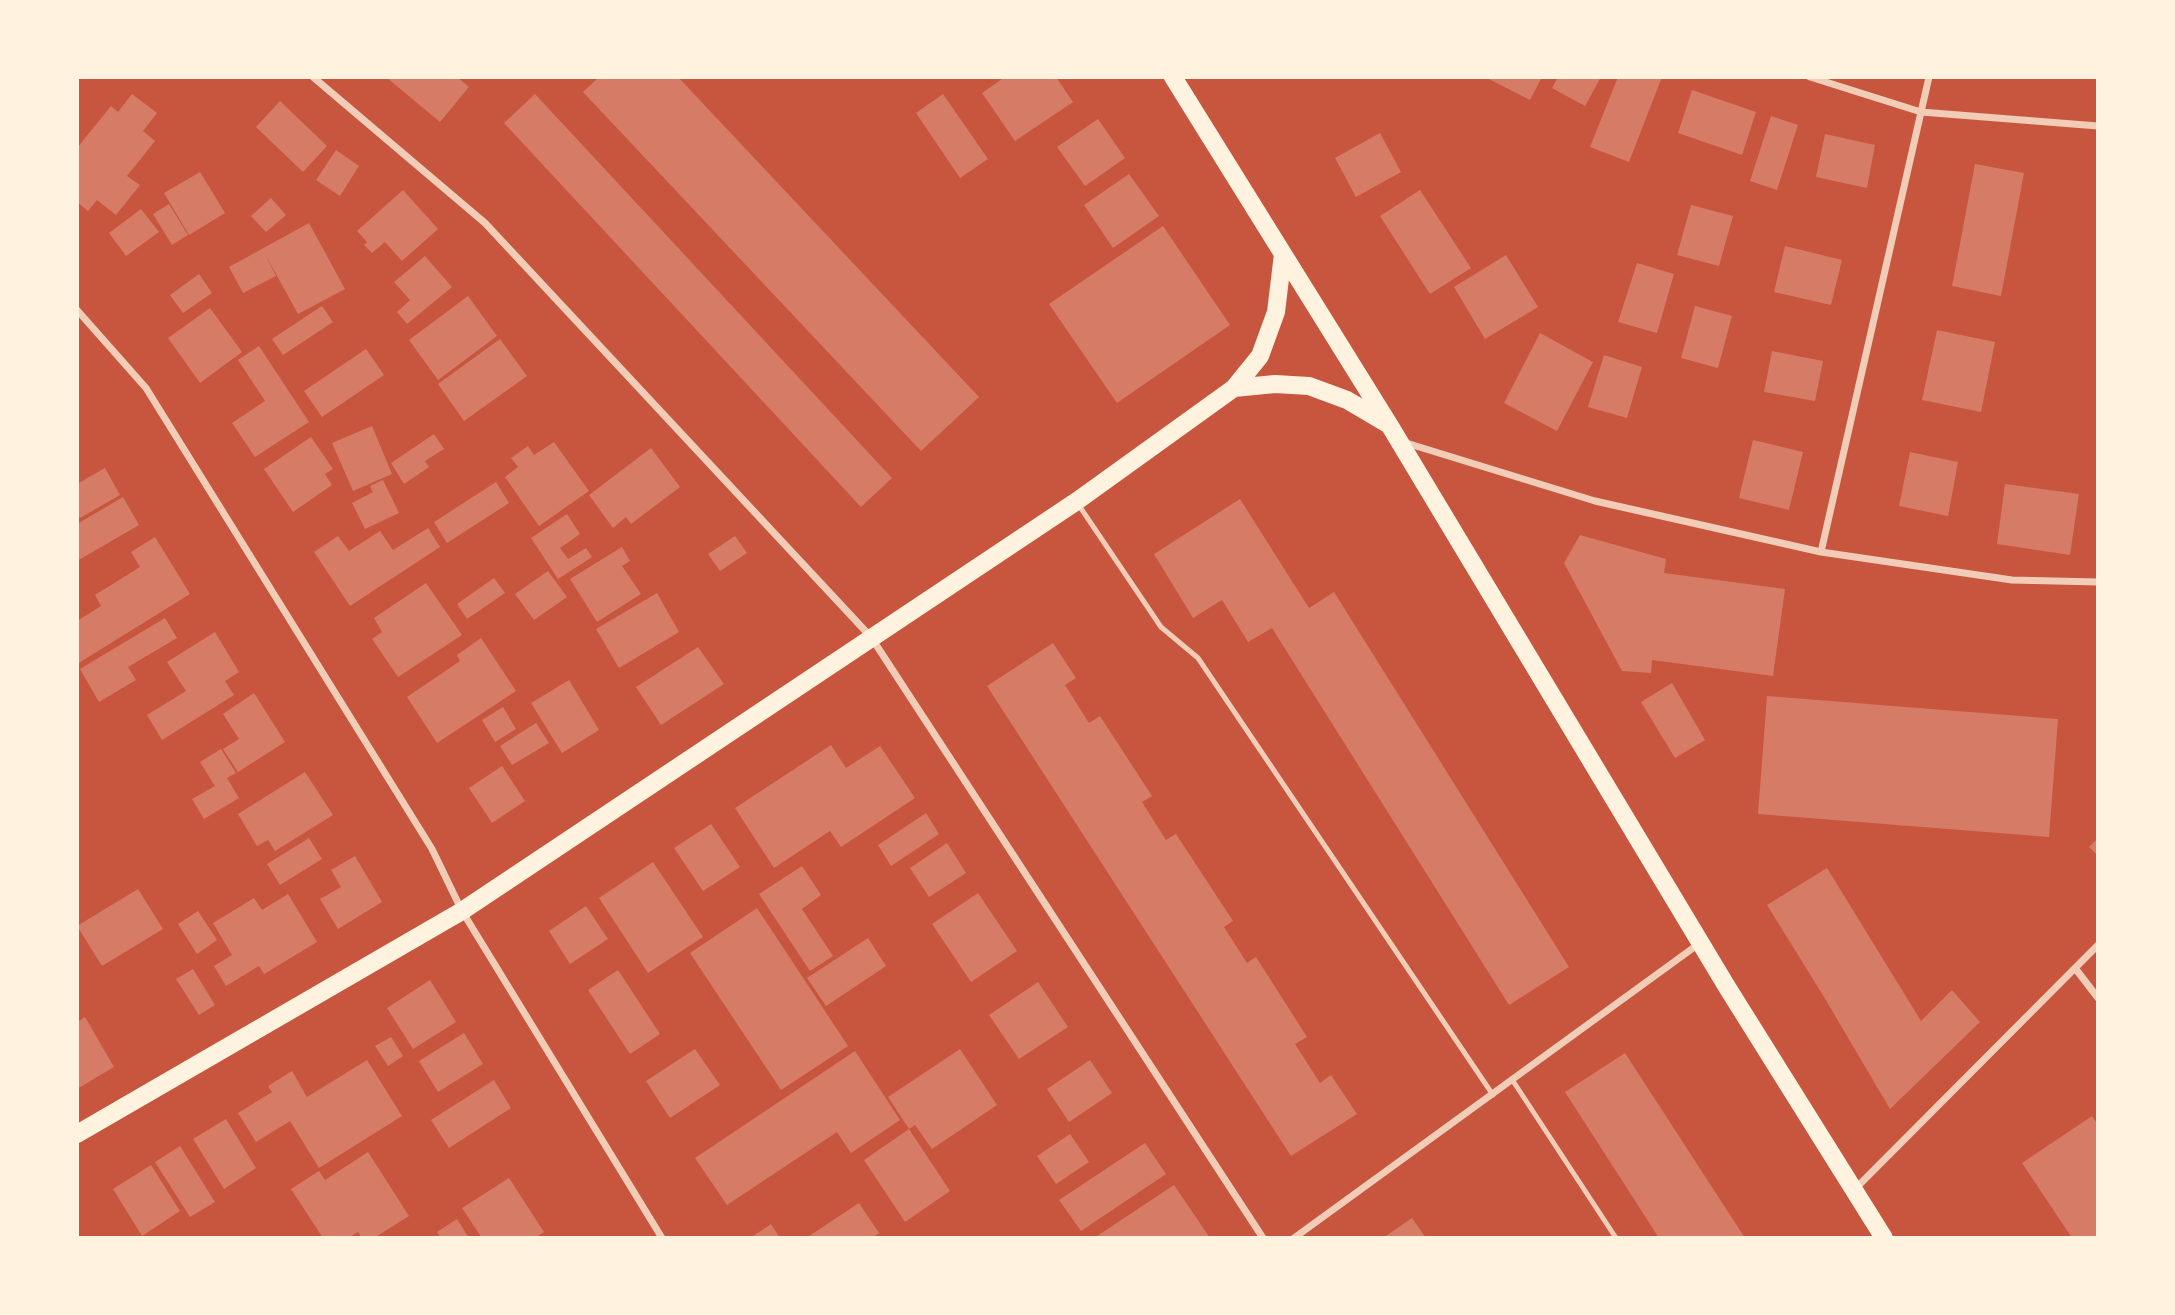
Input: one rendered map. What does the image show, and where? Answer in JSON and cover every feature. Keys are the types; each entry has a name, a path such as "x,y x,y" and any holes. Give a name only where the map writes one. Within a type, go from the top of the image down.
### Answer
{"main road":[{"path":"1173,77 1395,433 1700,943 1884,1238"},
{"path":"77,1134 462,911 1077,501 1234,388 1260,356 1276,312 1283,254"},
{"path":"1234,388 1275,384 1309,386 1347,400 1395,433"}],"street":[{"path":"313,77 485,223 871,637 1263,1238"},
{"path":"1810,77 1921,112 2098,126"},
{"path":"1821,552 1929,77"},
{"path":"77,310 146,388 432,849 462,911 662,1238"},
{"path":"1395,433 1595,500 1821,552 2012,580 2098,582"},
{"path":"1294,1238 1700,943"},
{"path":"1854,1190 2098,945"},
{"path":"2076,968 2098,998"}],"lane":[{"path":"1077,501 1161,627 1198,658 1493,1095"},
{"path":"1513,1081 1616,1238"}],"building":[{"path":"386,77 457,77 469,87 440,122"},
{"path":"599,77 678,77 979,397 921,451 583,92"},
{"path":"1005,77 1056,77 1073,102 1015,141 982,93"},
{"path":"1485,77 1542,77 1530,100"},
{"path":"1558,77 1601,77 1585,106 1552,88"},
{"path":"1618,77 1662,77 1629,162 1590,147"},
{"path":"1692,90 1756,112 1742,155 1678,133"},
{"path":"132,94 157,113 143,131 155,141 127,176 140,185 116,215 97,200 88,211 77,202 77,148 111,106 118,112"},
{"path":"535,94 892,478 861,507 504,123"},
{"path":"943,94 988,159 960,178 916,113"},
{"path":"280,101 327,146 303,172 256,127"},
{"path":"1771,116 1798,125 1777,190 1750,181"},
{"path":"1098,119 1125,158 1085,186 1057,147"},
{"path":"1380,133 1401,172 1356,197 1335,158"},
{"path":"1825,134 1875,145 1867,188 1816,177"},
{"path":"336,150 359,166 340,196 316,180"},
{"path":"1975,164 2024,173 2001,296 1952,286"},
{"path":"200,172 225,213 189,235 164,193"},
{"path":"1129,174 1159,216 1113,248 1084,205"},
{"path":"403,190 438,229 402,261 385,242 372,253 364,245 367,242 357,231"},
{"path":"1420,190 1471,268 1430,294 1380,216"},
{"path":"271,198 286,215 266,232 251,216"},
{"path":"169,204 188,235 172,245 153,214"},
{"path":"1691,205 1733,216 1719,266 1677,255"},
{"path":"141,209 159,232 126,256 109,233"},
{"path":"309,223 345,289 298,314 265,254 276,276 243,293 229,267"},
{"path":"1163,226 1230,325 1117,403 1049,304"},
{"path":"1785,246 1842,260 1831,305 1774,292"},
{"path":"1506,255 1538,307 1485,339 1454,287"},
{"path":"425,256 452,287 407,324 397,312 410,300 394,282"},
{"path":"1637,263 1674,274 1657,333 1618,322"},
{"path":"199,274 212,293 183,313 170,295"},
{"path":"468,296 497,336 438,380 409,340"},
{"path":"322,306 333,322 283,355 272,339"},
{"path":"1695,306 1732,316 1718,368 1681,358"},
{"path":"210,308 242,352 200,383 168,338"},
{"path":"1937,330 1995,342 1981,412 1922,400"},
{"path":"1540,333 1593,362 1557,431 1504,403"},
{"path":"500,339 527,376 464,421 438,384"},
{"path":"259,346 309,422 255,457 232,423 265,401 238,360"},
{"path":"366,349 384,375 322,417 304,391"},
{"path":"1772,351 1823,361 1815,401 1764,392"},
{"path":"1604,355 1642,367 1627,418 1588,407"},
{"path":"372,426 392,474 353,491 332,443"},
{"path":"434,434 444,449 425,461 429,467 404,484 391,463"},
{"path":"311,437 333,469 325,474 332,485 293,512 264,469"},
{"path":"1753,440 1803,452 1789,510 1739,498"},
{"path":"554,442 589,491 539,526 505,477 518,467 511,458 528,446 534,455"},
{"path":"651,448 680,487 631,524 626,517 613,528 589,495"},
{"path":"1910,452 1958,462 1948,516 1899,506"},
{"path":"105,468 120,495 80,518 77,514 77,484"},
{"path":"383,480 399,513 365,529 352,503 373,492 370,486"},
{"path":"496,482 509,503 447,543 434,522"},
{"path":"2005,484 2079,494 2070,555 1997,544"},
{"path":"123,497 139,525 77,561 77,524"},
{"path":"1240,499 1309,608 1334,592 1569,967 1509,1005 1272,628 1248,642 1222,600 1193,618 1154,554"},
{"path":"567,514 580,534 560,548 568,559 586,548 592,557 558,579 531,538"},
{"path":"428,528 440,547 350,606 314,552 338,536 349,551 380,531 393,550"},
{"path":"1580,535 1666,559 1664,573 1785,589 1773,676 1652,660 1651,673 1622,671 1564,563"},
{"path":"735,536 747,553 720,571 708,554"},
{"path":"155,537 190,594 77,664 77,621 101,606 95,595 140,567 131,552"},
{"path":"622,547 630,561 622,566 641,594 597,622 570,579"},
{"path":"548,571 567,597 534,620 515,594"},
{"path":"494,578 505,593 467,619 457,604"},
{"path":"426,583 462,635 398,677 372,639 382,632 374,618"},
{"path":"657,593 679,632 619,668 596,629"},
{"path":"165,618 177,638 128,667 136,680 99,702 80,669"},
{"path":"215,632 239,672 225,681 234,695 162,740 147,715 186,691 167,662"},
{"path":"481,638 516,691 437,743 407,697 460,661 457,655"},
{"path":"1053,643 1076,678 1065,685 1089,723 1100,716 1152,796 1142,802 1166,840 1176,834 1233,921 1224,927 1247,963 1256,957 1307,1037 1295,1044 1320,1083 1331,1075 1357,1114 1291,1156 987,686"},
{"path":"698,647 724,684 661,725 636,687"},
{"path":"569,680 599,730 562,753 531,703"},
{"path":"1672,683 1705,740 1675,758 1641,702"},
{"path":"254,693 285,742 238,772 223,749 239,739 223,714"},
{"path":"1767,696 2058,719 2049,837 1758,814"},
{"path":"503,707 516,729 495,742 482,720"},
{"path":"536,723 549,743 512,765 500,746"},
{"path":"831,745 846,768 880,746 915,798 841,847 830,831 774,868 735,808"},
{"path":"221,749 236,773 227,778 239,798 204,819 192,799 215,786 200,762"},
{"path":"502,766 525,801 492,823 469,788"},
{"path":"305,772 333,815 275,851 268,840 257,846 238,814"},
{"path":"926,813 939,834 891,866 878,845"},
{"path":"711,824 740,867 703,891 674,848"},
{"path":"309,838 322,859 280,885 267,864"},
{"path":"2098,838 2098,856 2089,847"},
{"path":"947,843 966,873 929,897 910,868"},
{"path":"355,856 382,902 338,929 320,899 341,887 331,870"},
{"path":"653,862 703,937 648,973 599,898"},
{"path":"802,866 821,895 802,909 833,956 810,971 759,894"},
{"path":"1827,868 1921,1021 1952,990 1980,1022 1890,1109 1767,905"},
{"path":"138,889 163,929 102,966 77,926"},
{"path":"978,893 1017,951 971,982 932,924"},
{"path":"288,894 317,942 264,974 259,966 226,986 214,966 232,955 213,923 254,898 262,910"},
{"path":"586,906 608,939 570,964 549,931"},
{"path":"757,908 848,1046 781,1090 690,953"},
{"path":"198,911 217,940 197,954 178,924"},
{"path":"868,938 886,966 826,1006 807,978"},
{"path":"193,969 215,1005 199,1015 176,979"},
{"path":"618,970 660,1034 630,1054 588,990"},
{"path":"430,980 456,1022 413,1049 387,1008"},
{"path":"1038,982 1068,1027 1019,1059 989,1015"},
{"path":"85,1017 114,1067 77,1089 77,1022"},
{"path":"464,1033 483,1064 438,1092 419,1061"},
{"path":"391,1037 403,1056 388,1066 375,1046"},
{"path":"695,1049 720,1085 670,1118 646,1081"},
{"path":"960,1049 997,1105 932,1149 915,1125 909,1129 888,1097"},
{"path":"855,1051 900,1120 851,1153 837,1132 727,1205 695,1158"},
{"path":"1625,1053 1745,1238 1659,1238 1565,1092"},
{"path":"367,1060 402,1116 319,1168 290,1121 256,1142 238,1113 272,1092 268,1086 292,1071 307,1097"},
{"path":"1090,1060 1112,1093 1069,1122 1047,1089"},
{"path":"494,1080 511,1108 449,1148 431,1120"},
{"path":"2092,1116 2098,1125 2098,1238 2072,1238 2022,1163"},
{"path":"226,1119 256,1168 224,1189 193,1139"},
{"path":"909,1129 950,1191 905,1222 864,1160"},
{"path":"1070,1134 1089,1162 1056,1184 1037,1156"},
{"path":"1145,1143 1166,1174 1081,1231 1059,1200"},
{"path":"180,1146 215,1202 190,1217 155,1162"},
{"path":"368,1152 409,1216 374,1238 362,1238 358,1232 348,1238 323,1238 291,1189 319,1171 325,1180"},
{"path":"151,1165 180,1211 142,1236 113,1189"},
{"path":"509,1178 544,1232 535,1238 482,1238 462,1208"},
{"path":"1174,1185 1210,1238 1094,1238"},
{"path":"859,1203 879,1233 872,1238 806,1238"},
{"path":"1412,1218 1426,1238 1383,1238"},
{"path":"457,1219 469,1238 441,1238 437,1232"},
{"path":"771,1224 780,1238 750,1238"}]}
